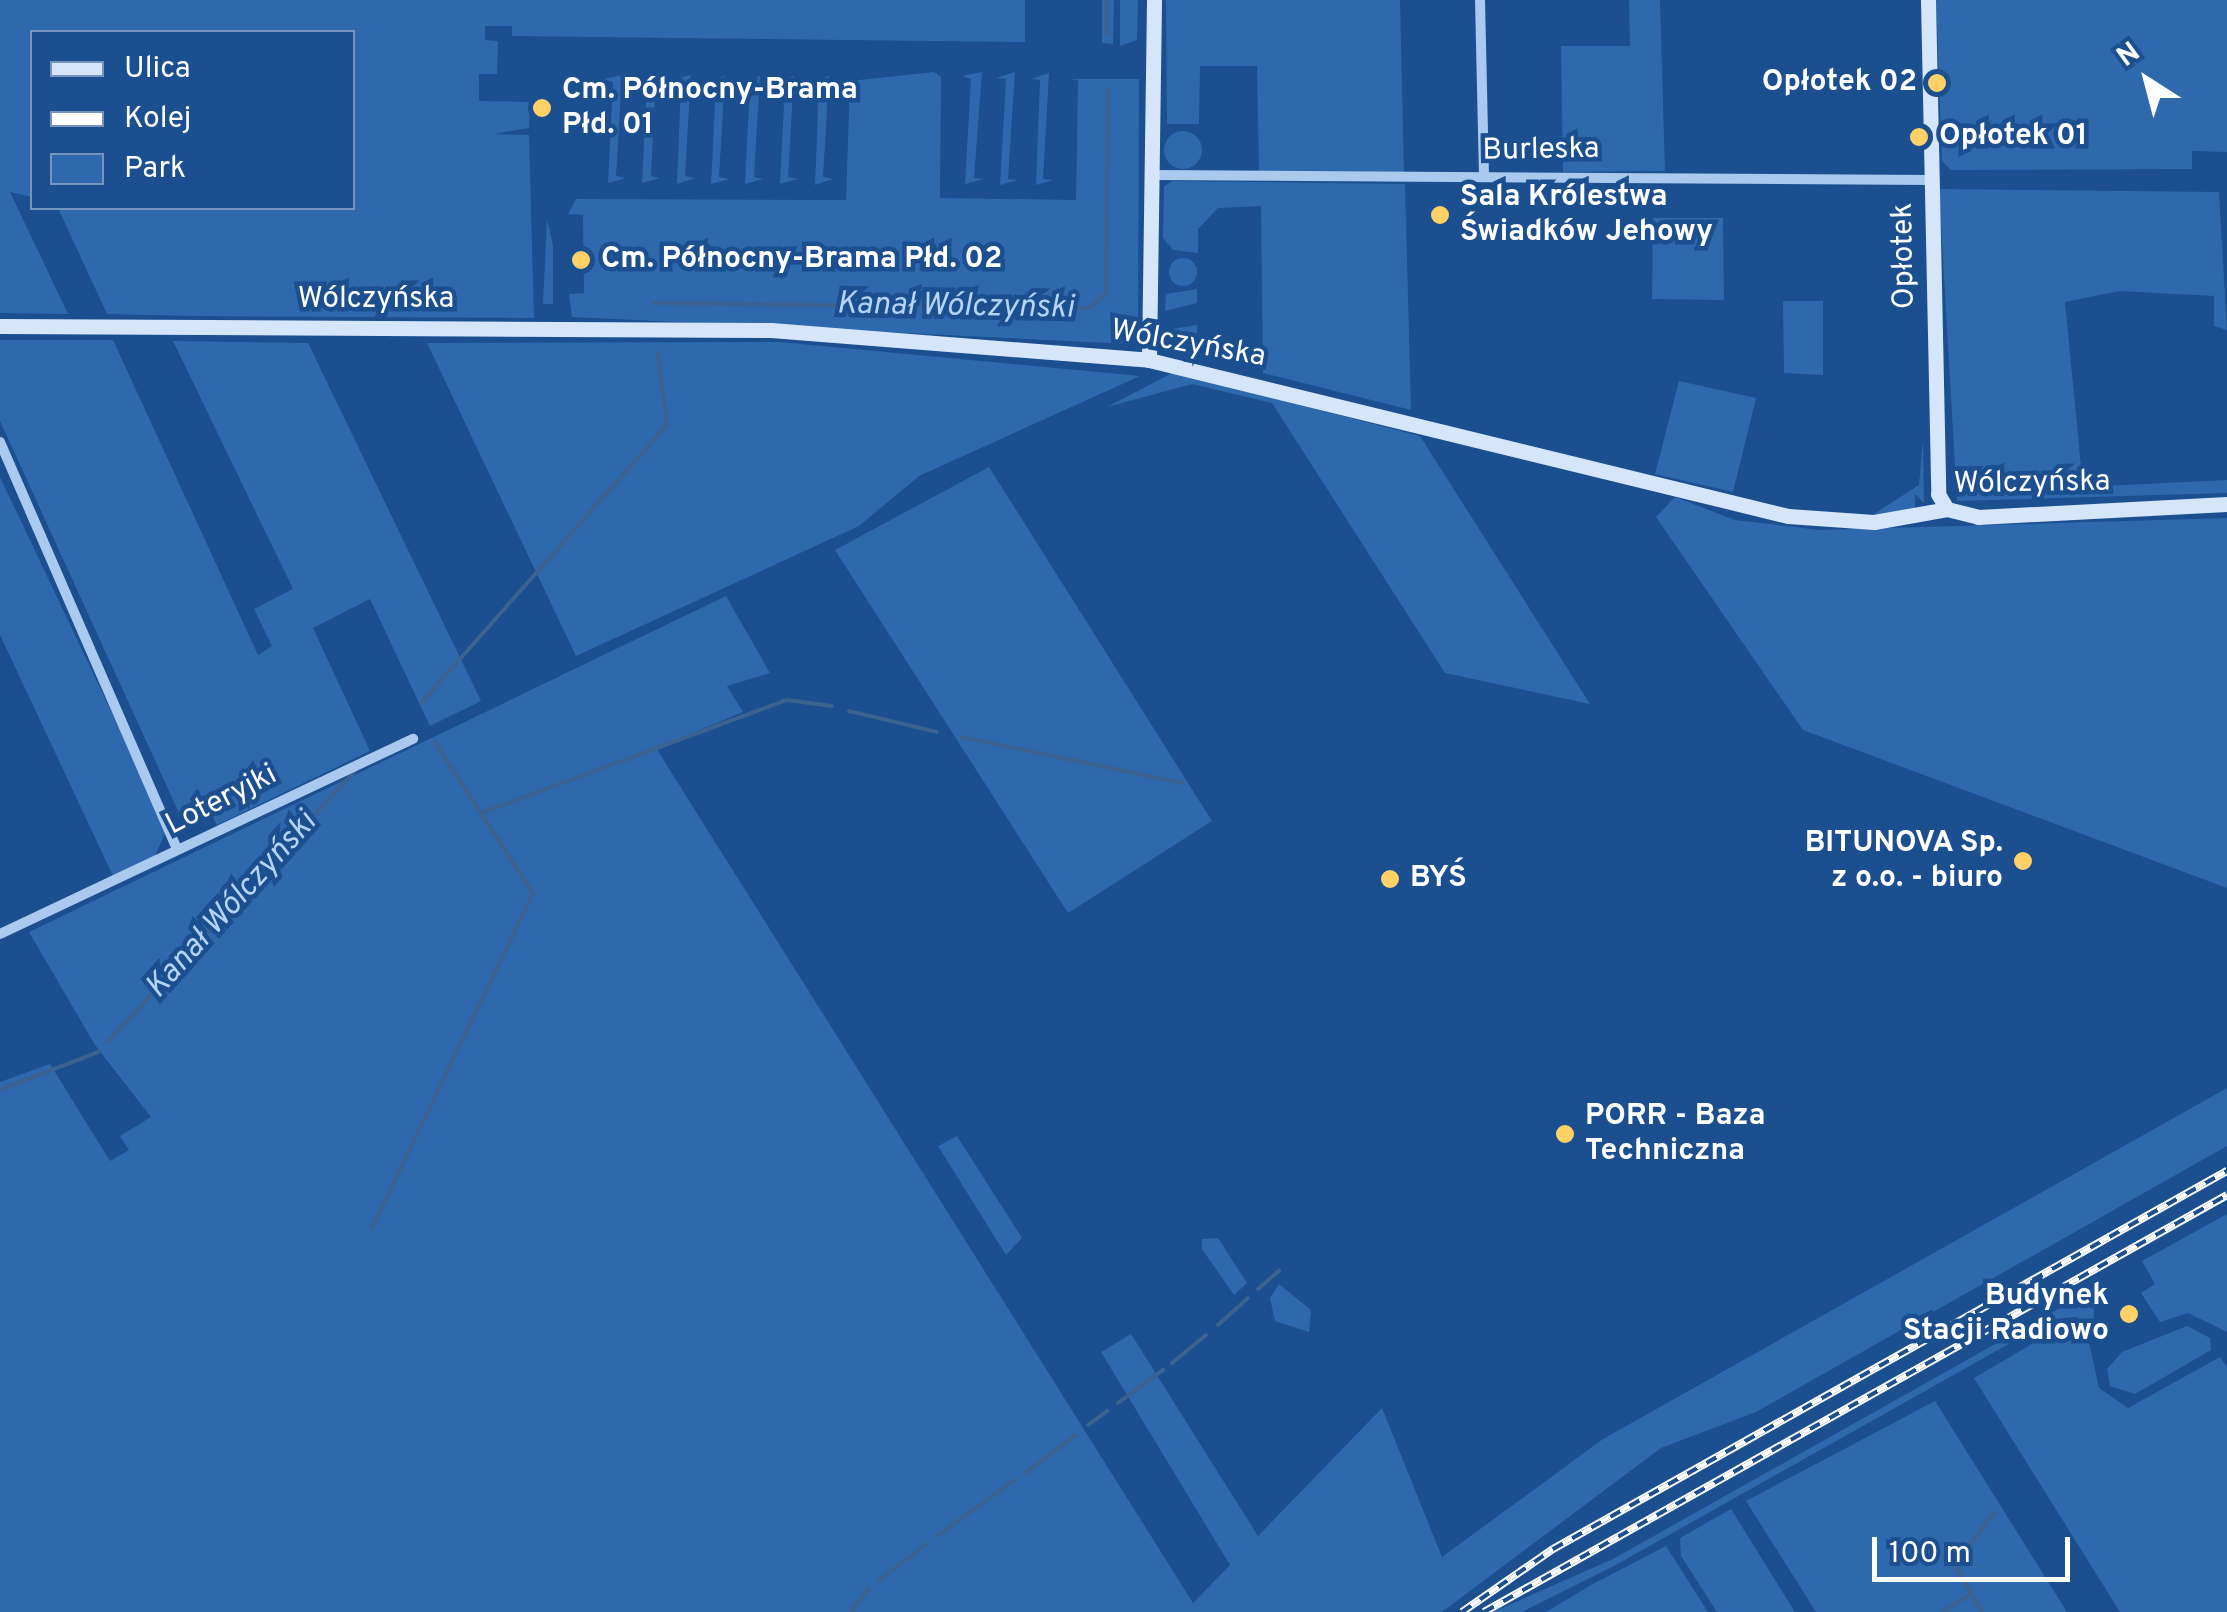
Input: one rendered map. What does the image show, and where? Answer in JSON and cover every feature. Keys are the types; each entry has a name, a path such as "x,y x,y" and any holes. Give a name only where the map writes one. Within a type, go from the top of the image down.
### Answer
{"street":[{"path":"1150,360 1154,0"},
{"path":"1480,0 1484,178"},
{"name":"Opłotek","path":"1928,0 1938,494 1947,509"},
{"name":"Burleska","path":"1152,175 1931,180"},
{"name":"Wólczyńska","path":"0,326 771,330 1150,360 1788,516 1874,522 1947,509 1978,516 2227,504"},
{"path":"0,442 176,846"},
{"name":"Loteryjki","path":"0,934 126,882 176,846 413,739"}],"green space":[{"path":"0,0 1025,0 1025,42 512,36 512,26 485,26 485,40 498,41 497,74 479,74 479,101 530,102 529,128 494,134 529,135 534,318 107,314 59,210 355,210 355,30 30,30 30,197 10,192 68,314 0,313"},
{"path":"1102,0 1114,0 1113,44 1102,43"},
{"path":"1120,0 1138,0 1137,40 1120,46"},
{"path":"1166,0 1400,0 1404,172 1259,171 1257,66 1200,66 1199,124 1167,124"},
{"path":"1629,0 1660,0 1665,171 1563,172 1561,46 1630,46"},
{"path":"1936,0 2227,0 2227,152 2192,151 2192,169 1951,170 1942,161"},
{"path":"934,72 941,77 940,198 1076,200 1078,80 1067,79 1139,79 1138,330 1129,344 572,317 569,294 584,293 583,215 568,214 576,199 846,200 850,81"},
{"path":"982,72 974,178 984,179 965,184 971,79 962,76"},
{"path":"1015,72 1008,179 1018,180 1000,185 1006,79 996,78"},
{"path":"1049,73 1043,179 1053,180 1036,185 1040,80 1031,79"},
{"path":"622,75 616,176 626,178 608,183 613,82 603,79"},
{"path":"656,75 651,176 660,178 642,183 647,82 638,80"},
{"path":"691,75 685,176 695,178 677,184 681,82 672,80"},
{"path":"725,76 719,177 729,179 711,184 716,83 707,80"},
{"path":"760,76 754,177 763,179 745,184 750,83 741,81"},
{"path":"794,76 788,177 798,179 780,184 785,83 776,81"},
{"path":"829,76 823,177 833,179 815,185 819,83 810,81"},
{"path":"1183,131 1196,137 1202,150 1196,163 1183,169 1170,163 1164,150 1170,137"},
{"path":"1173,181 1405,184 1411,410 1263,373 1261,206 1218,208 1198,229 1198,253 1173,250 1163,238 1164,186"},
{"path":"1939,189 2219,192 2227,330 2214,326 2214,296 2120,291 2065,302 2083,487 2227,480 2227,493 1957,501"},
{"path":"1653,218 1723,218 1724,300 1652,299"},
{"path":"547,219 553,245 553,304 543,304"},
{"path":"1183,258 1193,262 1197,272 1193,282 1183,286 1173,282 1169,272 1173,262"},
{"path":"1197,289 1197,303 1165,311 1166,294"},
{"path":"1783,301 1823,301 1823,375 1784,373"},
{"path":"1197,325 1197,339 1217,362 1169,348 1165,330"},
{"path":"0,340 113,340 258,655 272,646 254,609 293,589 173,341 308,343 481,701 430,726 370,599 313,628 370,751 217,825 206,805 179,813 0,421"},
{"path":"780,342 1140,376 919,476 859,526 576,656 427,343"},
{"path":"1174,372 1420,436 1590,704 1445,673 1272,403 1192,384 1107,407"},
{"path":"1679,381 1756,398 1733,492 1655,474"},
{"path":"1923,439 1924,503 1915,494 1915,513 1874,514 1919,485"},
{"path":"989,467 1212,821 1068,913 835,550"},
{"path":"0,477 167,829 154,858 114,878 0,635"},
{"path":"1675,497 1735,520 1819,530 2227,518 2227,888 1803,730 1656,517"},
{"path":"726,596 770,673 727,686 743,712 656,748 1193,1603 1230,1565 1101,1352 1131,1334 1258,1536 1382,1408 1442,1557 1603,1439 2227,1088 2227,1146 1756,1412 1661,1448 1442,1612 0,1612 0,1082 50,1064 110,1161 129,1150 120,1136 151,1117 95,1045 29,932"},
{"path":"957,1136 1022,1238 1006,1255 938,1146"},
{"path":"2227,1214 2227,1332 2188,1313 2160,1322 2141,1293 2155,1284 2142,1261"},
{"path":"1218,1238 1247,1283 1234,1295 1202,1249 1202,1239"},
{"path":"1279,1284 1311,1310 1309,1332 1275,1321 1270,1298"},
{"path":"2095,1288 2093,1328 2076,1317 2053,1319 1614,1566 1522,1612 1493,1612 1613,1559"},
{"path":"2064,1325 2088,1338 2099,1388 2128,1408 2220,1357 2227,1367 2227,1612 2120,1612 1974,1378"},
{"path":"2187,1326 2210,1338 2211,1350 2135,1394 2110,1386 2107,1369 2122,1352"},
{"path":"1935,1401 2067,1612 1816,1612 1746,1501"},
{"path":"1731,1509 1795,1612 1717,1612 1681,1556 1680,1538"},
{"path":"1666,1546 1708,1612 1546,1612 1591,1585"}],"waterway":[{"name":"Kanał Wólczyński","path":"1107,0 1107,34"},
{"name":"Kanał Wólczyński","path":"654,303 1090,308 1106,293 1108,90"},
{"name":"Kanał Wólczyński","path":"422,702 667,425 658,353"},
{"path":"484,812 787,700 832,706"},
{"path":"849,711 937,732"},
{"path":"962,737 1182,783"},
{"path":"372,1228 533,893 435,742"},
{"name":"Kanał Wólczyński","path":"109,1041 355,771"},
{"name":"Kanał Wólczyński","path":"0,1090 98,1052"},
{"path":"1258,1289 1279,1271"},
{"path":"1218,1325 1248,1298"},
{"path":"1172,1363 1206,1335"},
{"path":"1118,1403 1163,1370"},
{"path":"1088,1425 1107,1411"},
{"path":"1025,1473 1076,1435"},
{"path":"937,1536 1015,1480"},
{"path":"1982,1612 1955,1565 1994,1513"},
{"path":"879,1580 927,1544"},
{"path":"851,1612 868,1589"},
{"path":"1943,1612 1971,1594"}],"railway":[{"path":"1462,1612 1553,1549 2227,1171"},
{"path":"1484,1612 2227,1195"}],"place":[{"name":"Opłotek 02","path":"1937,83"},
{"name":"Cm. Północny-Brama Płd. 01","path":"542,108"},
{"name":"Opłotek 01","path":"1919,137"},
{"name":"Sala Królestwa Świadków Jehowy","path":"1440,215"},
{"name":"Cm. Północny-Brama Płd. 02","path":"581,260"},
{"name":"BITUNOVA Sp. z o.o. - biuro","path":"2023,861"},
{"name":"BYŚ","path":"1390,879"},
{"name":"PORR - Baza Techniczna","path":"1565,1134"},
{"name":"Budynek Stacji Radiowo","path":"2129,1314"}]}
